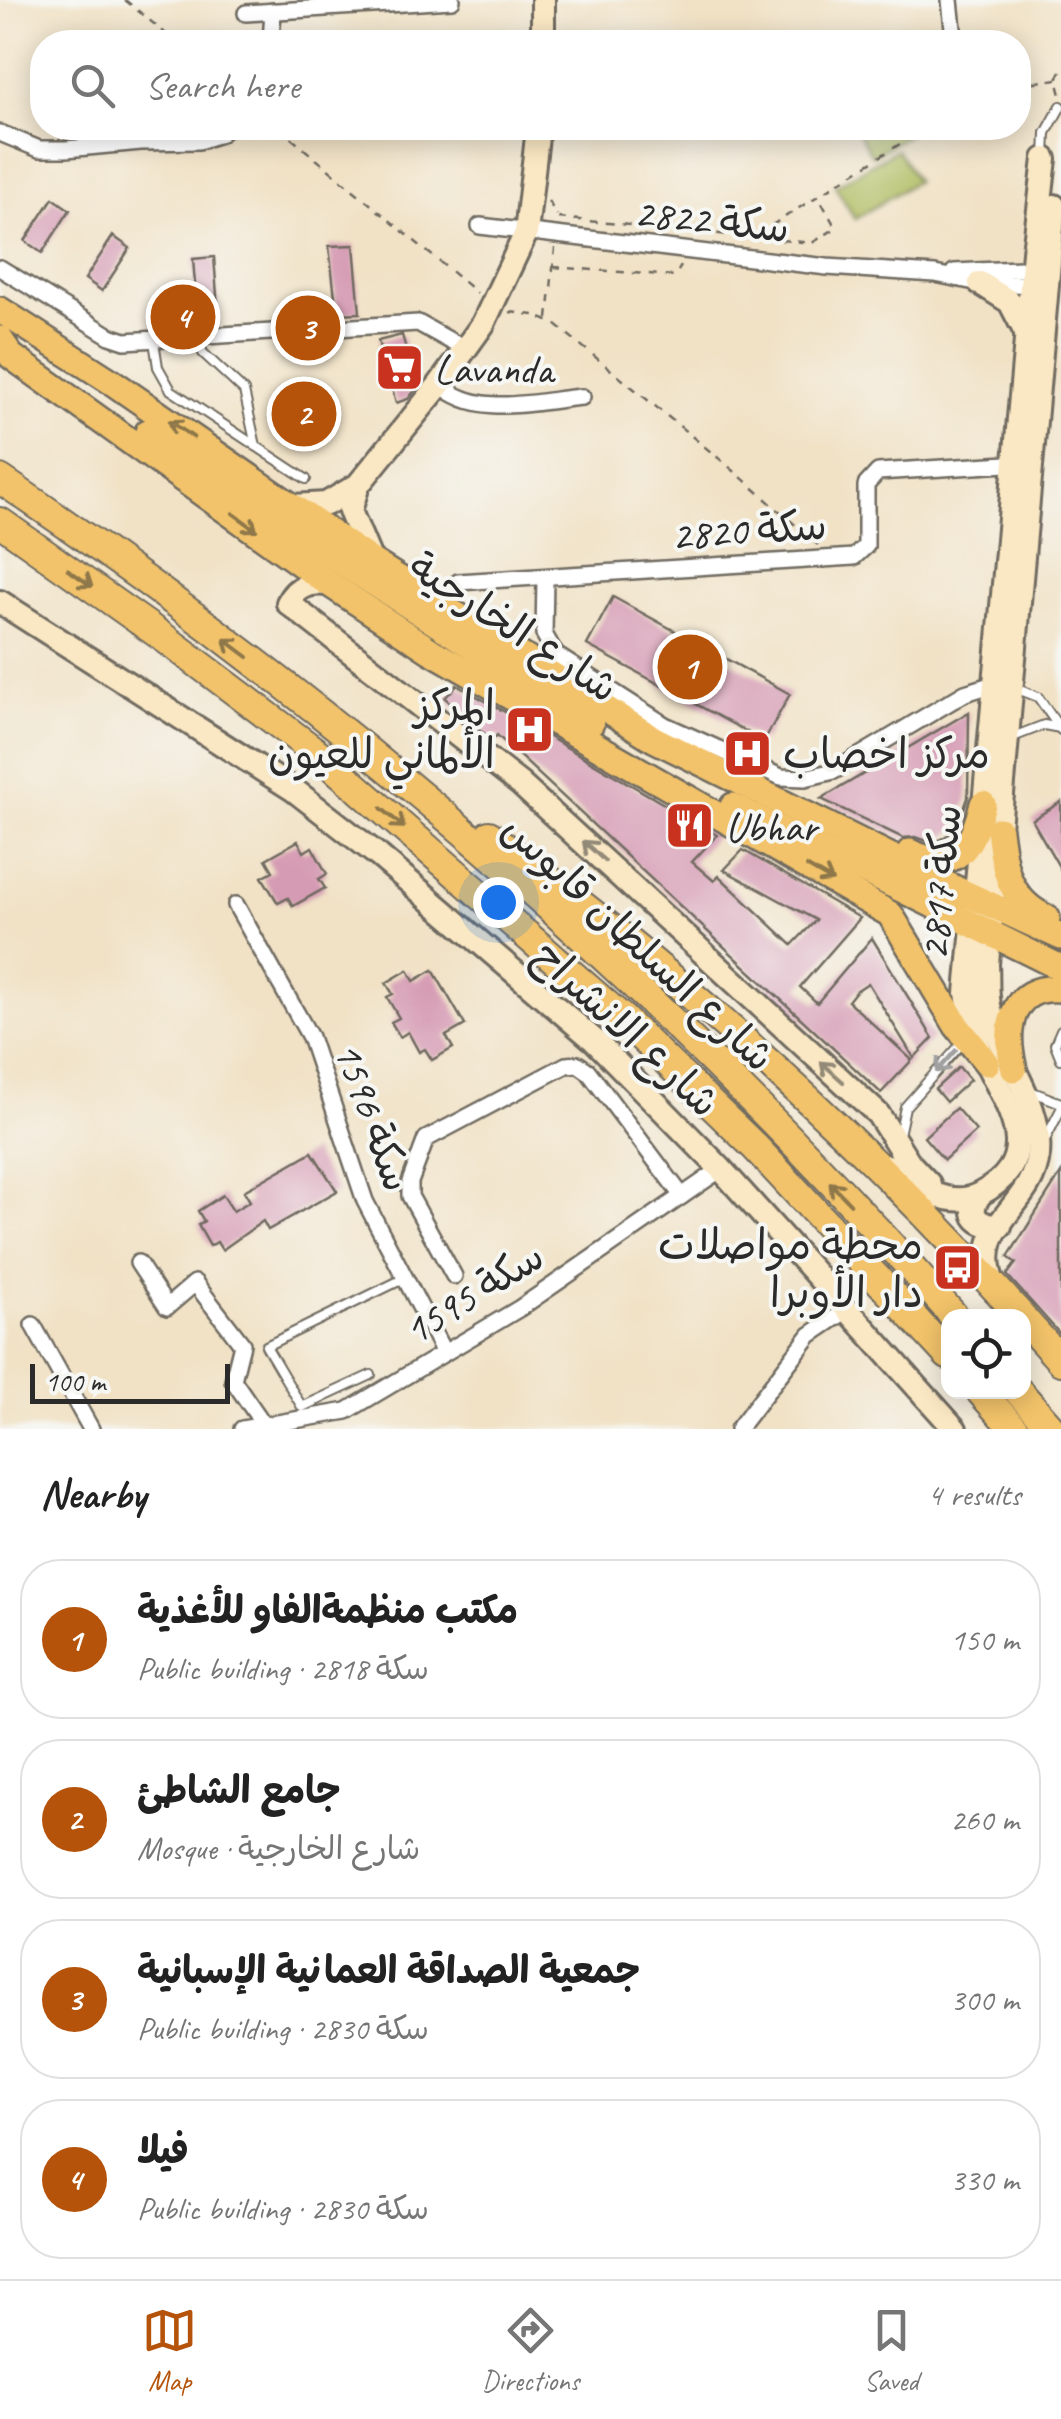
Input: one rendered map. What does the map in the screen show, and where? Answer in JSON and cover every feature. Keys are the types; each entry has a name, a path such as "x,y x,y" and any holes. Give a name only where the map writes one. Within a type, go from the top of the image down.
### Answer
{"highway":[{"name":"شارع السلطان قابوس","path":"0,479 131,568 339,726 582,938 698,1046 948,1309"},
{"name":"شارع السلطان قابوس","path":"0,522 168,640 306,745 432,850 623,1018 730,1122 941,1347"},
{"path":"339,726 541,873 710,1010 847,1134 1014,1309"},
{"path":"1031,1328 1061,1361"},
{"path":"987,1399 1014,1429"},
{"path":"1025,1399 1052,1429"}],"main road":[{"name":"شارع الخارجية","path":"0,310 371,560 654,739 1061,937"},
{"name":"شارع الخارجية","path":"0,339 508,671 646,756 749,815 1061,968"},
{"path":"0,339 11,356 331,585 480,682 528,705 890,914 966,1038 987,1063"},
{"path":"388,622 430,636 489,668 508,671"},
{"path":"780,801 822,812 938,861 962,853 971,842 983,804"},
{"path":"999,830 1004,872 1010,886 1021,902 1061,924"},
{"path":"1014,1069 1008,1046 1012,1014 1038,990 1061,988"}],"street":[{"path":"246,13 452,0"},
{"path":"543,0 543,30"},
{"path":"950,0 953,30"},
{"path":"272,11 272,30"},
{"path":"0,133 38,149 66,150 202,140"},
{"path":"293,506 326,504 358,485 465,349 492,305 526,232 537,140"},
{"name":"سكة 2817","path":"1047,277 1057,210 1051,164"},
{"name":"سكة 2817","path":"979,1196 1014,1164 1018,1148 1012,1114 971,1022 967,992 981,929 983,804 1003,686 1023,463 1044,327 1051,164"},
{"name":"سكة 2822","path":"480,226 828,267 1047,277"},
{"path":"0,268 110,336 125,340 418,323 465,349"},
{"name":"سكة 2822","path":"936,274 980,283 1047,277"},
{"path":"980,283 1044,327"},
{"path":"440,384 470,403 487,406 582,396"},
{"name":"سكة 2820","path":"458,582 854,557 866,546 866,486 878,472 1023,463"},
{"path":"358,485 350,511 371,560"},
{"path":"544,578 544,634 556,655 664,724 780,777 805,778 834,771 965,694 1003,686"},
{"path":"331,585 318,582 304,586 288,604 520,784 878,1114 910,1164 942,1197"},
{"name":"شارع الانشراح","path":"0,602 294,790 379,856 594,1040 721,1168 955,1429"},
{"name":"سكة 2817","path":"983,901 999,830 1007,742 1003,686"},
{"name":"سكة 1596","path":"236,904 310,1037 365,1201 444,1352"},
{"name":"سكة 2817","path":"981,929 989,1007 1037,1128 1038,1158"},
{"path":"454,1276 410,1196 410,1182 426,1139 566,1065 578,1064 588,1071 682,1196"},
{"path":"847,1134 895,1172 942,1197 979,1196"},
{"path":"994,1287 986,1256 988,1242 1028,1183 1038,1158"},
{"name":"سكة 1595","path":"242,1429 347,1411 520,1308 721,1168"},
{"path":"979,1196 973,1214 977,1222 1000,1226"},
{"path":"138,1263 167,1308 195,1283 242,1344 234,1380 264,1425"},
{"path":"738,1429 810,1335 847,1310"},
{"path":"32,1325 91,1429"}],"lane":[{"path":"1051,164 1046,133 1061,106"},
{"path":"197,338 204,354 244,392 256,446"},
{"path":"154,341 158,368 170,390 306,479"},
{"path":"1003,686 1038,697 1060,729"},
{"path":"1007,742 1044,724 1060,729"},
{"path":"1061,1030 1054,1044 1061,1059"},
{"path":"897,1142 905,1108 966,1038"},
{"path":"1014,1069 1032,1090 1061,1106 1038,1158"},
{"path":"878,1114 905,1108"},
{"path":"370,1375 302,1407 266,1346 404,1279"}],"path":[{"path":"125,0 161,30"},
{"path":"1061,71 1057,80 1061,95"},
{"path":"1031,83 1057,80"},
{"path":"293,140 492,305 548,321 733,470 811,542 840,558"},
{"path":"754,236 906,140"},
{"path":"548,321 558,218 812,243 836,228 818,196"},
{"path":"553,267 675,276 680,271 683,230"}],"green space":[{"path":"862,140 899,140 872,156"},
{"path":"897,149 916,181 855,219 835,186"}],"building":[{"path":"53,198 70,210 42,253 25,241"},
{"path":"113,236 130,248 102,291 85,279"},
{"path":"354,245 360,313 337,314 329,246"},
{"path":"214,257 218,308 197,310 193,259"},
{"name":"Lavanda","path":"402,335 417,388 408,399 396,403 378,341"},
{"path":"613,597 790,694 764,741 587,645"},
{"path":"457,685 717,835 692,862 714,881 719,876 792,945 816,920 724,870 743,850 860,918 800,987 817,1003 872,938 933,1038 914,1058 868,983 856,991 848,1001 912,1060 881,1093 497,735 492,741 445,698"},
{"path":"969,712 968,798 956,830 934,843 903,838 821,799"},
{"path":"1061,802 1061,870 1032,820"},
{"path":"298,841 304,852 312,847 327,874 319,879 325,888 293,906 288,898 278,903 262,877 273,871 266,859"},
{"path":"408,970 414,981 433,970 465,1025 446,1036 453,1048 432,1060 425,1049 419,1052 408,1032 400,1037 391,1022 399,1018 387,997 393,994 386,983"},
{"path":"959,1067 970,1080 946,1102 935,1089"},
{"path":"956,1108 976,1131 944,1160 924,1137"},
{"path":"312,1152 337,1191 268,1230 263,1221 222,1250 217,1242 210,1246 198,1225 204,1221 198,1211 223,1195 233,1211 250,1201 244,1191"},
{"path":"1061,1173 1061,1335 1007,1275 1016,1263 1008,1257"}],"place":[{"name":"فيلا","path":"183,317"},
{"name":"جمعية الصداقة العمانية الإسبانية","path":"308,328"},
{"name":"Lavanda","path":"399,368"},
{"name":"جامع الشاطئ","path":"304,414"},
{"name":"مكتب منظمةالفاو للأغذية","path":"690,667"},
{"name":"المركز الألماني للعيون","path":"530,729"},
{"name":"مركز اخصاب","path":"748,753"},
{"name":"Ubhar","path":"690,826"},
{"name":"محطة مواصلات دار الأوبرا","path":"958,1268"}]}
